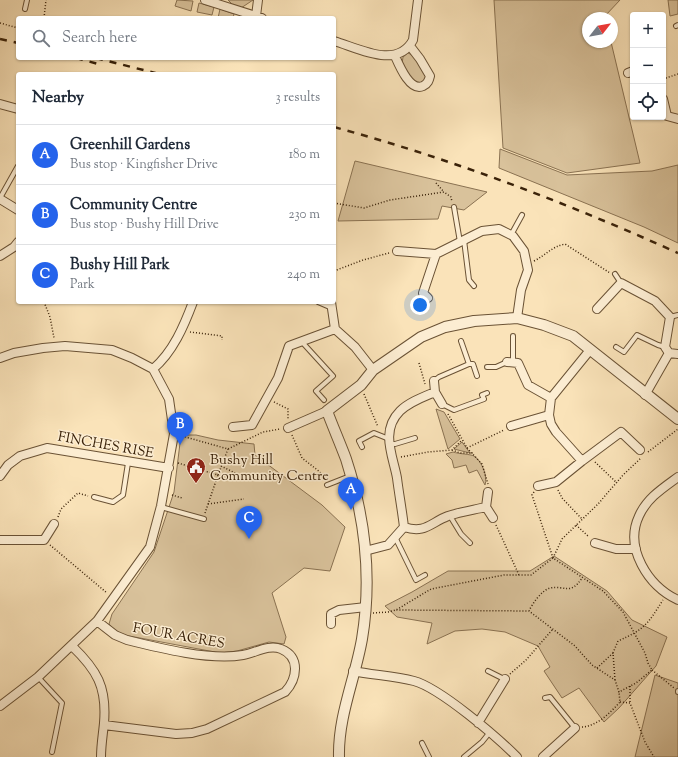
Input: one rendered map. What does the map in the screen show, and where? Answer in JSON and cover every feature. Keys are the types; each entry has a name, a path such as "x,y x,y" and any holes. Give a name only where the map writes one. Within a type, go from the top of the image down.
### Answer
{"street":[{"path":"205,0 220,2 256,16"},
{"path":"258,0 259,16"},
{"path":"336,42 382,56 394,56 410,46 415,32 418,0"},
{"path":"394,56 413,85 419,87 426,85 430,76 410,46"},
{"path":"0,104 16,108"},
{"path":"666,112 667,116 678,119"},
{"path":"0,199 16,209"},
{"path":"397,251 436,254 482,231 499,229 511,235 524,251 528,270 522,290 517,318"},
{"path":"0,256 16,244"},
{"path":"428,298 423,293 436,254"},
{"path":"597,309 620,284 655,301 674,316 667,350 645,395"},
{"path":"153,369 162,361 181,330 192,304"},
{"path":"332,305 335,329 355,347 374,370"},
{"path":"288,428 327,411 361,385 374,370 412,342 445,327 474,321 517,318 544,325 572,336 645,395 678,419"},
{"path":"233,427 252,425 278,378 290,346 335,329"},
{"path":"0,358 20,352 56,346 112,350 132,358 153,369 169,399 174,434 164,493 150,547 97,621 38,677 0,706"},
{"path":"586,459 556,432 551,424 549,415 551,398 590,350"},
{"path":"667,350 678,354"},
{"path":"516,363 528,385 551,398"},
{"path":"432,393 434,381"},
{"path":"432,393 442,404"},
{"path":"404,527 389,439 392,423 399,411 411,403 432,393"},
{"path":"327,411 351,476 358,504 366,551 366,609 360,647 338,738 339,757"},
{"path":"512,426 549,415"},
{"path":"538,486 556,482 621,432 640,450"},
{"name":"FINCHES RISE","path":"0,476 8,465 20,456 47,448 128,462 169,464"},
{"path":"674,596 651,579 636,549 635,529 640,515 655,494 678,477"},
{"path":"488,492 486,507 493,518"},
{"path":"404,527 413,530 423,529 450,516 486,507"},
{"path":"0,540 44,540 54,524"},
{"path":"366,551 388,545 404,527"},
{"path":"595,543 616,549 636,549"},
{"path":"331,624 332,614 340,610 366,609"},
{"name":"FOUR ACRES","path":"97,621 115,635 127,640 219,658 243,655 271,647 280,648 288,652 294,661 296,672 293,684 285,692 207,729 176,734 104,725"},
{"path":"72,646 86,659 94,670 104,693 104,725 101,757"},
{"path":"353,671 415,681 436,692 490,732 516,757"},
{"path":"478,723 505,679"},
{"path":"543,757 575,728"}],"lane":[{"path":"25,9 27,0"},
{"path":"0,199 16,170"},
{"path":"454,207 470,280 474,286"},
{"path":"511,235 522,215"},
{"path":"615,274 620,284"},
{"path":"616,347 624,352 637,334 667,350"},
{"path":"487,367 496,367 516,363 512,344 513,336"},
{"path":"302,341 333,376 316,392 324,400"},
{"path":"461,341 469,364"},
{"path":"434,381 439,377 469,364 473,364 477,376"},
{"path":"442,404 454,410 484,400 482,395 487,393"},
{"path":"362,447 359,440 374,433 389,439 395,444 415,438"},
{"path":"94,498 113,502 123,495 128,462"},
{"path":"327,484 351,476"},
{"path":"161,506 204,519"},
{"path":"450,516 461,534 470,543"},
{"path":"395,537 416,580 426,575"},
{"path":"488,671 505,679"},
{"path":"38,677 62,703 52,752"},
{"path":"545,698 550,697 575,728"},
{"path":"464,757 482,742 490,732"},
{"path":"422,743 429,757"}],"path":[{"path":"44,16 46,0"},
{"path":"0,23 16,27"},
{"path":"666,78 678,74"},
{"path":"436,184 451,197 454,207"},
{"path":"336,203 364,208 390,200 444,192"},
{"path":"527,265 545,255 553,247 565,244 611,274 615,274"},
{"path":"336,270 363,260 397,251"},
{"path":"45,304 50,317 56,346"},
{"path":"181,330 222,336 222,340"},
{"path":"419,362 432,393"},
{"path":"361,385 376,426 389,439"},
{"path":"267,398 288,409 288,428 302,458 320,472 327,484"},
{"path":"442,404 467,448 482,464 488,481 488,492"},
{"path":"467,448 512,426"},
{"path":"174,434 228,449 263,432 288,428"},
{"path":"396,610 431,589 504,575 532,575 553,558 562,539 650,450 678,429"},
{"path":"452,450 462,440"},
{"path":"204,519 228,449"},
{"path":"392,459 428,452 452,450 473,453"},
{"path":"586,459 617,483"},
{"path":"169,464 218,475"},
{"path":"221,466 235,473"},
{"path":"556,482 562,498 583,519"},
{"path":"538,486 532,495 553,558 603,591 623,612 635,633 652,670 678,692"},
{"path":"54,524 62,509 78,493 94,498"},
{"path":"164,493 182,498"},
{"path":"208,504 244,499"},
{"path":"493,518 519,575"},
{"path":"576,524 595,543"},
{"path":"44,540 113,598"},
{"path":"529,611 541,594 550,588 569,589 577,585 582,578"},
{"path":"597,668 612,653 618,641 646,626 674,596"},
{"path":"366,609 380,613 396,610 529,611 575,646 592,665 615,680"},
{"path":"505,679 526,660 553,629"},
{"path":"612,653 615,680 619,692 620,702"},
{"path":"619,692 652,670"},
{"path":"630,686 630,703 645,742 654,757"},
{"path":"575,728 591,726 620,702 630,703"}],"shaded area":[{"path":"177,0 193,1 191,11 175,6"},
{"path":"228,0 253,0 241,8 234,6"},
{"path":"494,0 620,0 609,12 582,12 582,48 612,48 640,163 567,173 503,148"},
{"path":"668,0 678,0 678,14 670,16"},
{"path":"199,3 214,7 212,15 197,12"},
{"path":"220,9 234,14 234,16 218,16"},
{"path":"408,53 418,60 426,75 426,79 421,84 414,83 402,64 403,57"},
{"path":"500,149 567,175 652,171 678,165 678,243 644,227 499,168"},
{"path":"355,161 487,192 464,210 442,206 438,219 338,221"},
{"path":"436,409 444,412 460,439 448,449"},
{"path":"181,435 196,435 218,440 254,444 255,455 322,505 345,527 330,571 304,568 272,593 286,637 284,644 269,642 237,651 220,653 124,635 116,631 109,624 112,614 154,552 174,492"},
{"path":"462,442 470,453 454,449"},
{"path":"453,452 472,455 477,458 482,465 485,474 485,485 477,470 469,473 466,465 454,468 452,460 446,454"},
{"path":"554,556 607,591 632,620 667,637 656,666 619,708 604,722 579,688 562,698 544,671 550,667 538,646 505,632 482,629 455,631 427,644 432,623 397,617 385,606 448,571 530,571"},
{"path":"655,675 678,683 678,757 635,757"}],"railway":[{"path":"0,39 16,43"},
{"path":"83,60 102,65"},
{"path":"104,60 151,72"},
{"path":"336,128 422,153 509,183 678,253"}],"place":[{"name":"Community Centre","path":"180,445"},
{"name":"Bushy Hill Community Centre","path":"196,484"},
{"name":"Greenhill Gardens","path":"351,510"},
{"name":"Bushy Hill Park","path":"249,539"}]}
